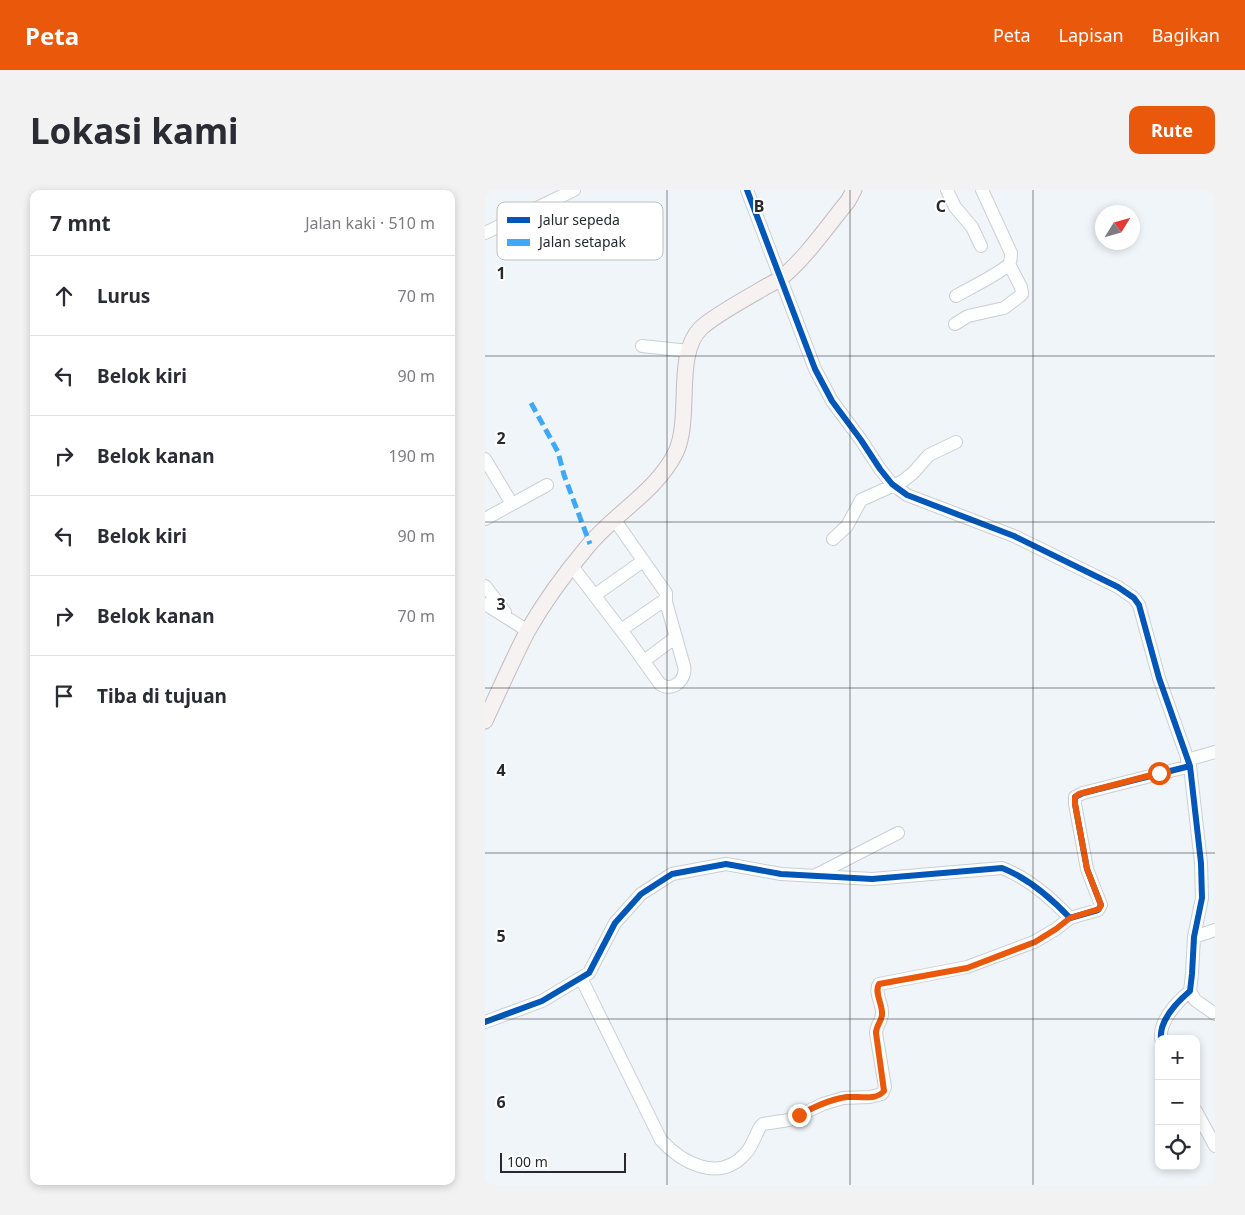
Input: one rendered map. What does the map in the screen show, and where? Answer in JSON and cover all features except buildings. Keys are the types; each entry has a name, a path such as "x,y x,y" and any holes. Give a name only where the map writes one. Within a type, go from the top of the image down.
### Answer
{"main road":[{"path":"485,721 528,630 572,566 589,544 663,472 676,451 683,428 684,383 689,350 701,328 761,289 780,279 849,201 854,190"}],"street":[{"path":"549,202 574,190"},
{"path":"747,190 815,368 828,393 880,470 895,486 907,495 1014,536 1118,587 1134,598 1139,605 1159,678 1188,763 1201,863 1202,898 1194,937 1193,974 1190,992 1195,1000 1215,1014"},
{"path":"947,190 955,207 972,227 981,246"},
{"path":"955,324 969,316 1004,308 1022,294 1021,287 1009,264 1011,253 982,190"},
{"path":"485,218 488,232"},
{"path":"956,296 1009,264"},
{"path":"642,346 689,350"},
{"path":"833,539 847,526 861,500 895,486 909,477 929,455 956,442"},
{"path":"485,459 513,504"},
{"path":"485,519 547,485"},
{"path":"572,566 660,684 672,686 683,679 685,671 666,593 614,519"},
{"path":"595,595 643,560"},
{"path":"485,586 508,617"},
{"path":"621,630 666,599"},
{"path":"485,604 528,630"},
{"path":"644,661 676,637"},
{"path":"581,978 661,1140 683,1160 705,1168 719,1168 730,1165 746,1154 763,1124 789,1120 823,1104 843,1098 870,1097 882,1094 885,1088 876,1033 883,1014 877,988 879,984 967,968 1035,942 1070,918 1098,910 1101,907 1087,869 1075,797 1083,793 1188,763 1215,752"},
{"path":"813,876 898,833"},
{"path":"485,1022 542,1001 589,973 615,923 641,894 672,874 726,864 781,874 872,878 1002,868 1013,872 1032,884 1070,918"},
{"path":"1194,937 1215,930"},
{"path":"1161,1035 1161,1029 1167,1018 1181,998 1190,992"},
{"path":"1200,1118 1215,1146"}],"marked path":[{"path":"531,403 558,452 564,475 590,544"}],"cycle path":[{"path":"747,190 815,369 832,401 892,484 907,495 1014,536 1118,587 1134,598 1139,605 1159,678 1190,766 1201,863 1202,898 1194,937 1190,991 1170,1012 1163,1025 1161,1035"},
{"path":"485,1022 542,1001 589,973 615,923 641,894 672,874 726,864 781,874 872,879 1002,868 1021,877 1039,889 1070,918 1098,910 1101,905 1087,869 1075,797 1083,793 1190,766"}],"route":[{"path":"799,1115 823,1104 843,1098 879,1096 884,1091 876,1033 883,1014 877,988 877,985 881,982 967,968 1035,942 1070,918 1098,910 1101,905 1087,869 1075,797 1079,794 1159,773"}]}
